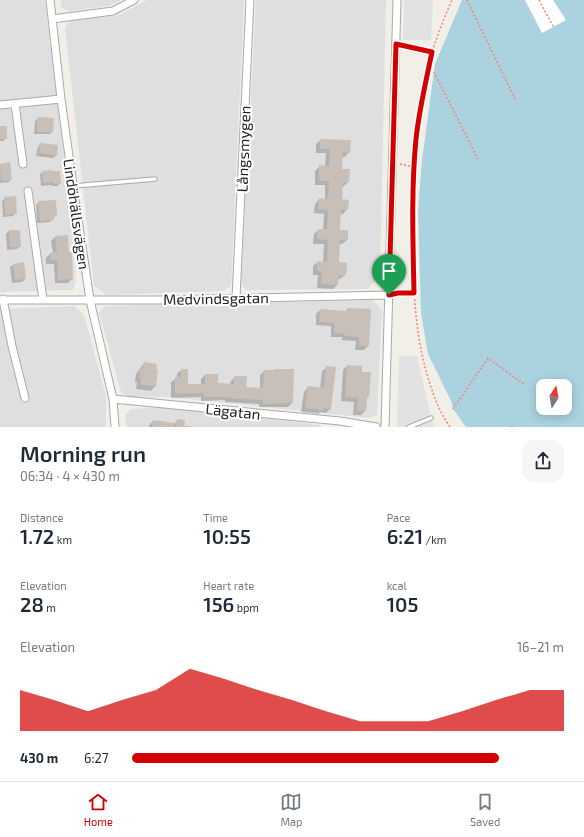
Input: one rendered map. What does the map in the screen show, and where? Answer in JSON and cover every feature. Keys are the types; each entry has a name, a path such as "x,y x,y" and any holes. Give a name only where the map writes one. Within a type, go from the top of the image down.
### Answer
{"street":[{"name":"Lindöhällsvägen","path":"50,0 61,99 90,300 113,399 115,427"},
{"path":"52,19 113,11 134,0"},
{"name":"Långsmygen","path":"236,298 250,0"},
{"path":"385,427 397,0"},
{"path":"0,105 61,99"},
{"path":"15,104 23,164"},
{"path":"28,191 42,300"},
{"name":"Medvindsgatan","path":"2,299 90,300 389,295"},
{"path":"2,299 25,398"},
{"name":"Lägatan","path":"113,399 340,421 376,427"}],"lane":[{"path":"73,186 155,179"},
{"path":"409,427 431,418"}],"path":[{"path":"450,427 437,407 424,363 416,320 413,246 414,167 423,89 432,52 452,0"},
{"path":"467,0 516,101"},
{"path":"539,0 554,28"},
{"path":"396,44 432,52"},
{"path":"434,72 478,159"},
{"path":"392,163 414,167"},
{"path":"389,295 398,293 414,293"},
{"path":"453,409 488,358 525,385"}],"shaded area":[{"path":"0,0 45,0 69,197 76,282 73,290 0,292"},
{"path":"61,0 122,0 109,6 69,11 61,7"},
{"path":"147,0 244,0 231,286 223,291 107,295 94,286 65,28 69,21 119,15"},
{"path":"256,0 386,0 380,276 368,289 246,290 241,284"},
{"path":"404,0 433,0 431,40 403,40"},
{"path":"373,300 382,310 377,415 370,418 169,397 128,397 121,392 99,312 106,306"},
{"path":"74,306 84,315 106,396 106,427 0,427 0,309"},
{"path":"399,356 417,356 434,427 397,427"},
{"path":"172,407 321,425 320,427 127,427 125,415 131,409"}],"water":[{"path":"462,0 584,0 584,427 466,427 453,409 451,401 428,354 421,313 418,211 422,160 435,64"}],"pier":[{"path":"525,0 553,0 566,20 542,33"}],"building":[{"path":"37,117 54,118 53,132 37,132"},
{"path":"0,126 7,126 7,139 0,139"},
{"path":"320,139 351,140 350,153 343,152 342,169 350,169 349,182 343,182 342,199 349,200 348,210 341,209 340,230 348,230 348,240 340,240 339,262 347,263 346,275 339,275 338,285 321,284 322,271 317,271 317,261 327,262 328,240 317,239 318,229 327,229 328,210 318,209 319,198 328,199 329,181 319,181 319,165 329,166 330,149 320,149"},
{"path":"40,143 58,145 57,156 39,153"},
{"path":"10,162 12,180 1,181 0,164"},
{"path":"42,171 60,171 61,184 54,184 54,182 43,183"},
{"path":"16,196 17,214 5,215 4,197"},
{"path":"56,200 57,216 54,216 54,220 40,221 38,201"},
{"path":"9,230 20,230 21,247 10,247"},
{"path":"68,235 69,252 72,252 73,279 58,280 57,260 50,260 50,253 57,252 55,236"},
{"path":"24,262 26,279 15,280 13,264"},
{"path":"347,308 371,309 369,346 359,346 359,337 345,336 345,334 334,333 335,323 319,322 320,309 347,311"},
{"path":"144,362 157,364 156,369 158,370 156,387 140,384 140,368 143,369"},
{"path":"347,365 362,366 362,372 371,372 366,411 357,411 358,398 345,397"},
{"path":"326,366 336,367 331,409 324,408 324,410 305,408 308,386 324,388"},
{"path":"181,369 188,369 188,384 205,384 205,374 218,374 218,383 234,384 234,376 247,376 246,387 263,388 264,370 294,369 293,403 263,404 263,400 229,397 204,397 204,393 175,394 175,377 181,377"},
{"path":"177,419 185,420 184,427 176,427"},
{"path":"153,420 174,423 174,427 152,427"}],"route":[{"path":"396,44 432,52 423,89 416,140 413,208 414,293 398,293 389,295 396,44"}]}
